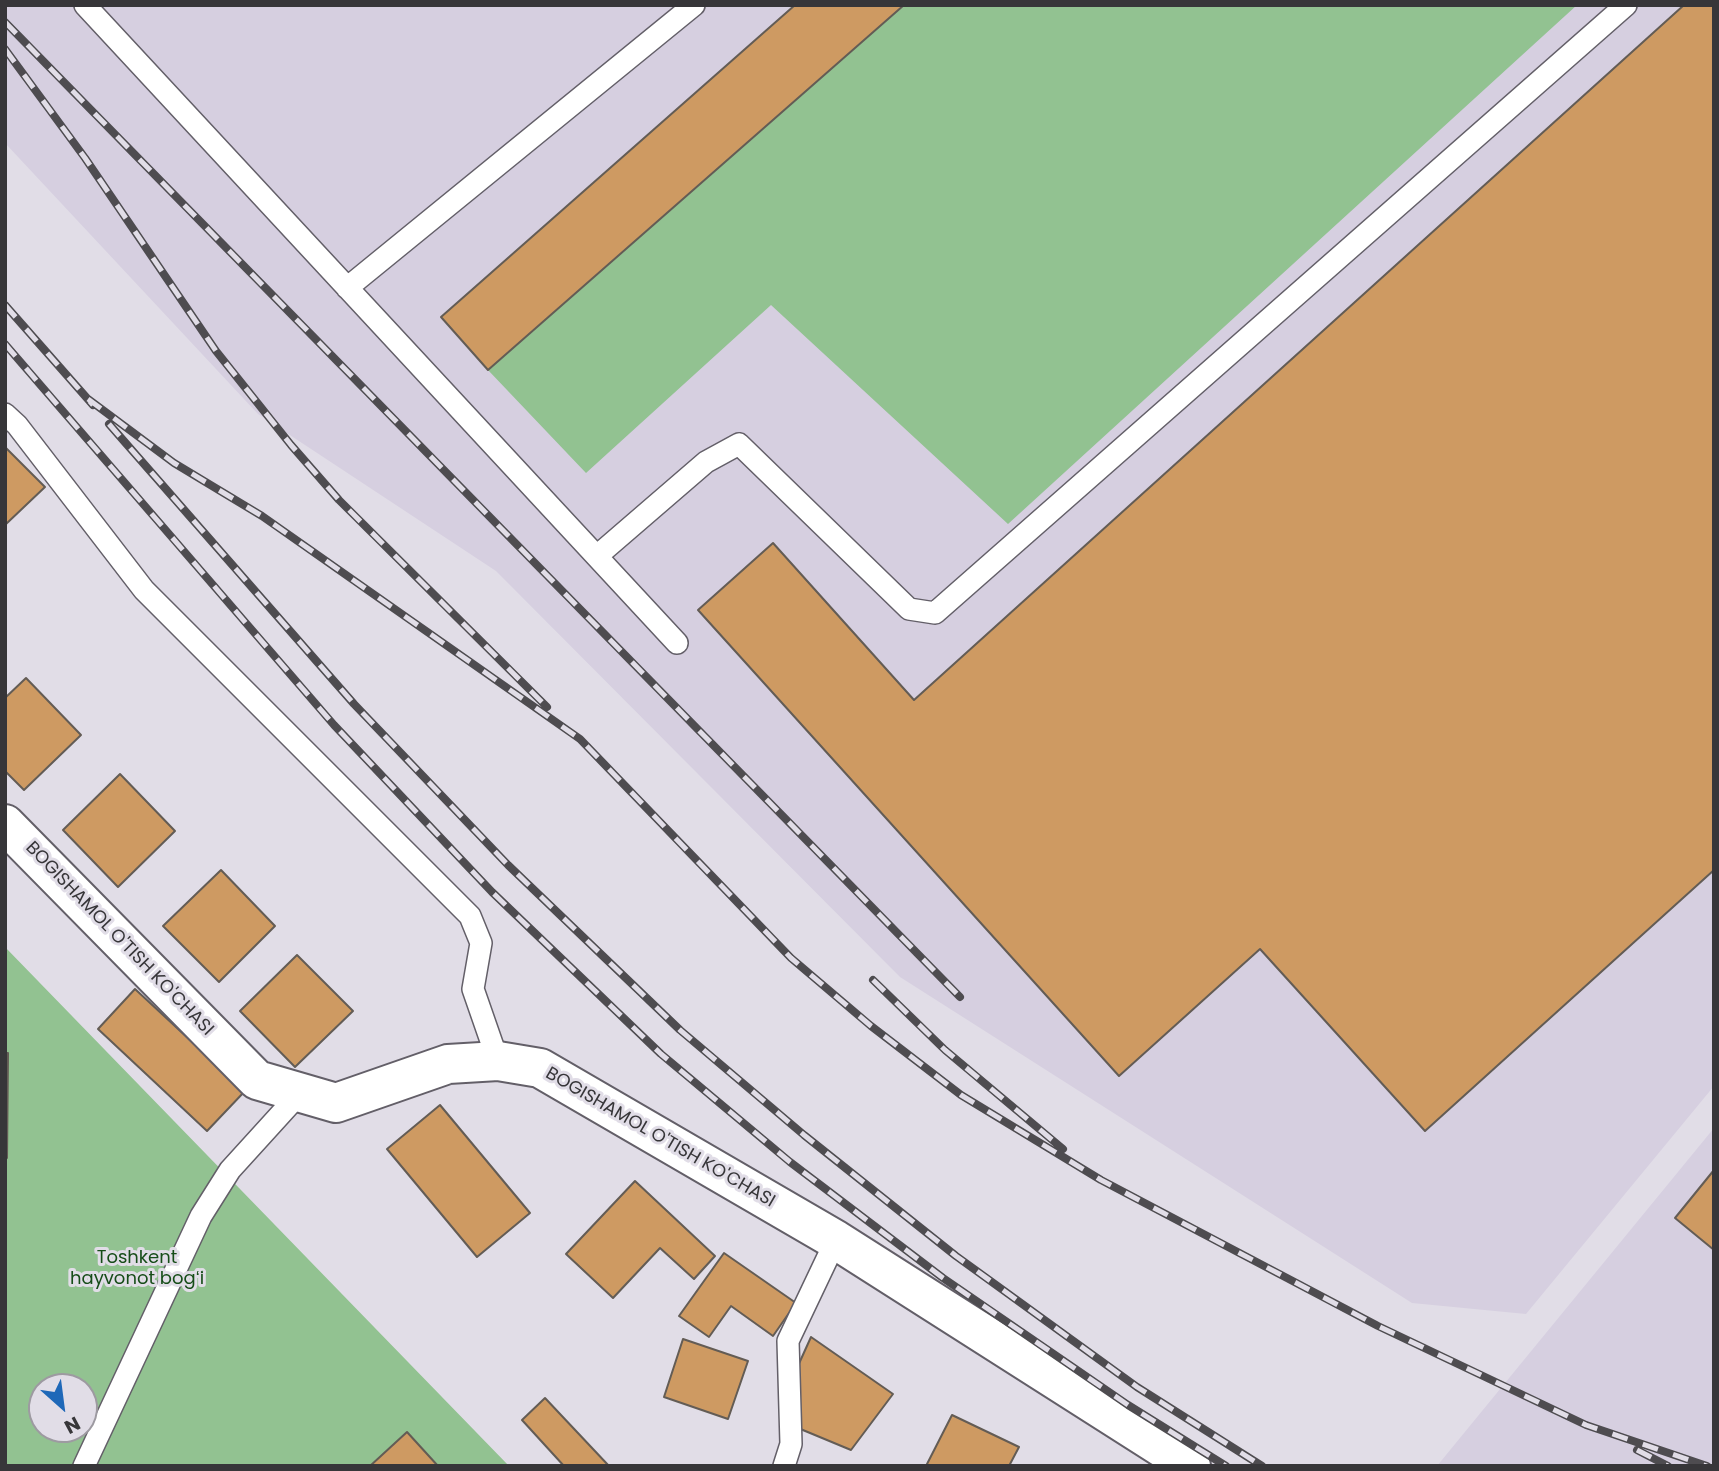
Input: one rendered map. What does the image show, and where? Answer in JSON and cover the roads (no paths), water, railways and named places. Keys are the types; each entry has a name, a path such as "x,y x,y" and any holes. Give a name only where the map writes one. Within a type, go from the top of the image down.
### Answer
{"street":[{"name":"BOGISHAMOL O'TISH KO'CHASI","path":"5,824 257,1080 336,1103 448,1064 498,1061 540,1068 836,1240 1191,1466"}],"lane":[{"path":"85,5 677,643"},
{"path":"347,288 694,5"},
{"path":"597,556 706,462 739,444 909,609 935,613 1626,5"},
{"path":"5,414 18,425 144,590 470,916 481,943 473,989 498,1061"},
{"path":"84,1466 201,1216 230,1170 300,1093"},
{"path":"784,1466 791,1444 788,1341 836,1240"}],"railway":[{"path":"5,22 960,997"},
{"path":"5,49 85,158 216,351 291,445 339,500 547,707"},
{"path":"5,305 93,405"},
{"path":"5,344 334,725 492,892 661,1054 790,1162 943,1278 1128,1405 1226,1466"},
{"path":"88,399 174,463 262,516 580,739 791,958 871,1026 961,1095 1101,1180 1378,1326 1586,1425 1707,1466"},
{"path":"109,424 354,704 508,865 680,1030 804,1135 956,1256 1137,1387 1262,1466"},
{"path":"873,980 945,1050 1063,1149"},
{"path":"1637,1450 1668,1466"}],"park label":[{"name":"Toshkent hayvonot bogʻi","path":"137,1268"}]}
